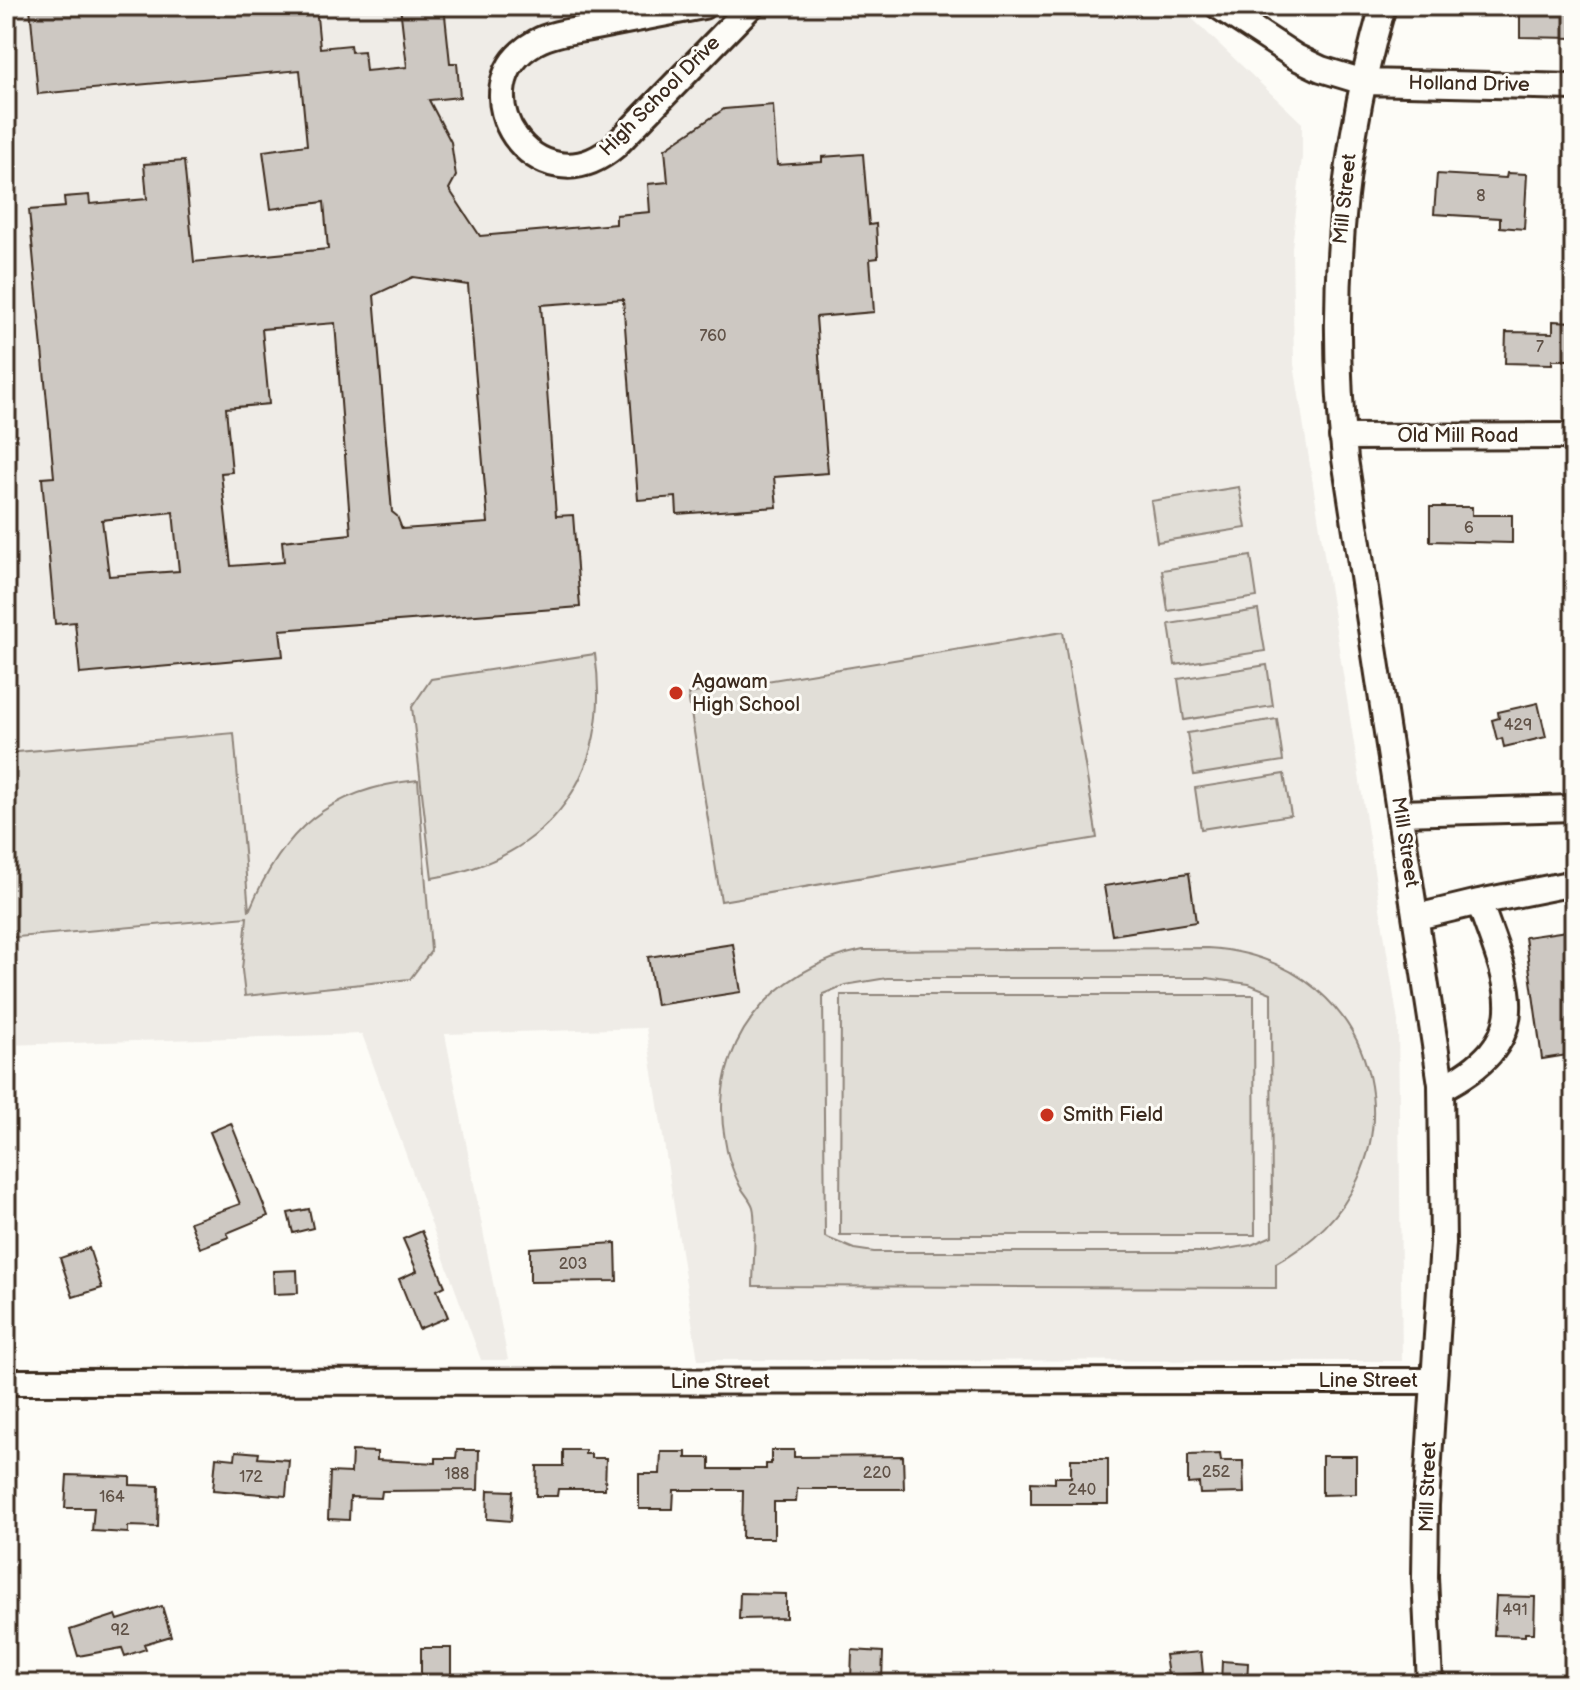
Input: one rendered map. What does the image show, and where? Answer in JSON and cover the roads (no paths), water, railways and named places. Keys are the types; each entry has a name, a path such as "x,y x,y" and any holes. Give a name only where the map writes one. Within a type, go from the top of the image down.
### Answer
{"street":[{"name":"High School Drive","path":"703,6 555,35 530,46 511,66 504,83 504,110 513,136 533,155 550,163 581,165 599,158 615,146 751,6"},
{"name":"Holland Drive","path":"1218,6 1296,57 1321,69 1364,82 1574,87"},
{"name":"Mill Street","path":"1383,6 1364,82 1347,173 1338,305 1342,437 1442,1088 1443,1243 1426,1505 1425,1577 1430,1684"},
{"name":"Old Mill Road","path":"1342,437 1574,436"},
{"path":"1400,813 1574,808"},
{"path":"1417,917 1574,883"},
{"path":"1442,1088 1485,1061 1499,1042 1508,1019 1510,996 1479,902"},
{"name":"Line Street","path":"6,1382 1433,1381"}],"place":[{"name":"Agawam High School","path":"676,693"},
{"name":"Smith Field","path":"1047,1115"}]}
